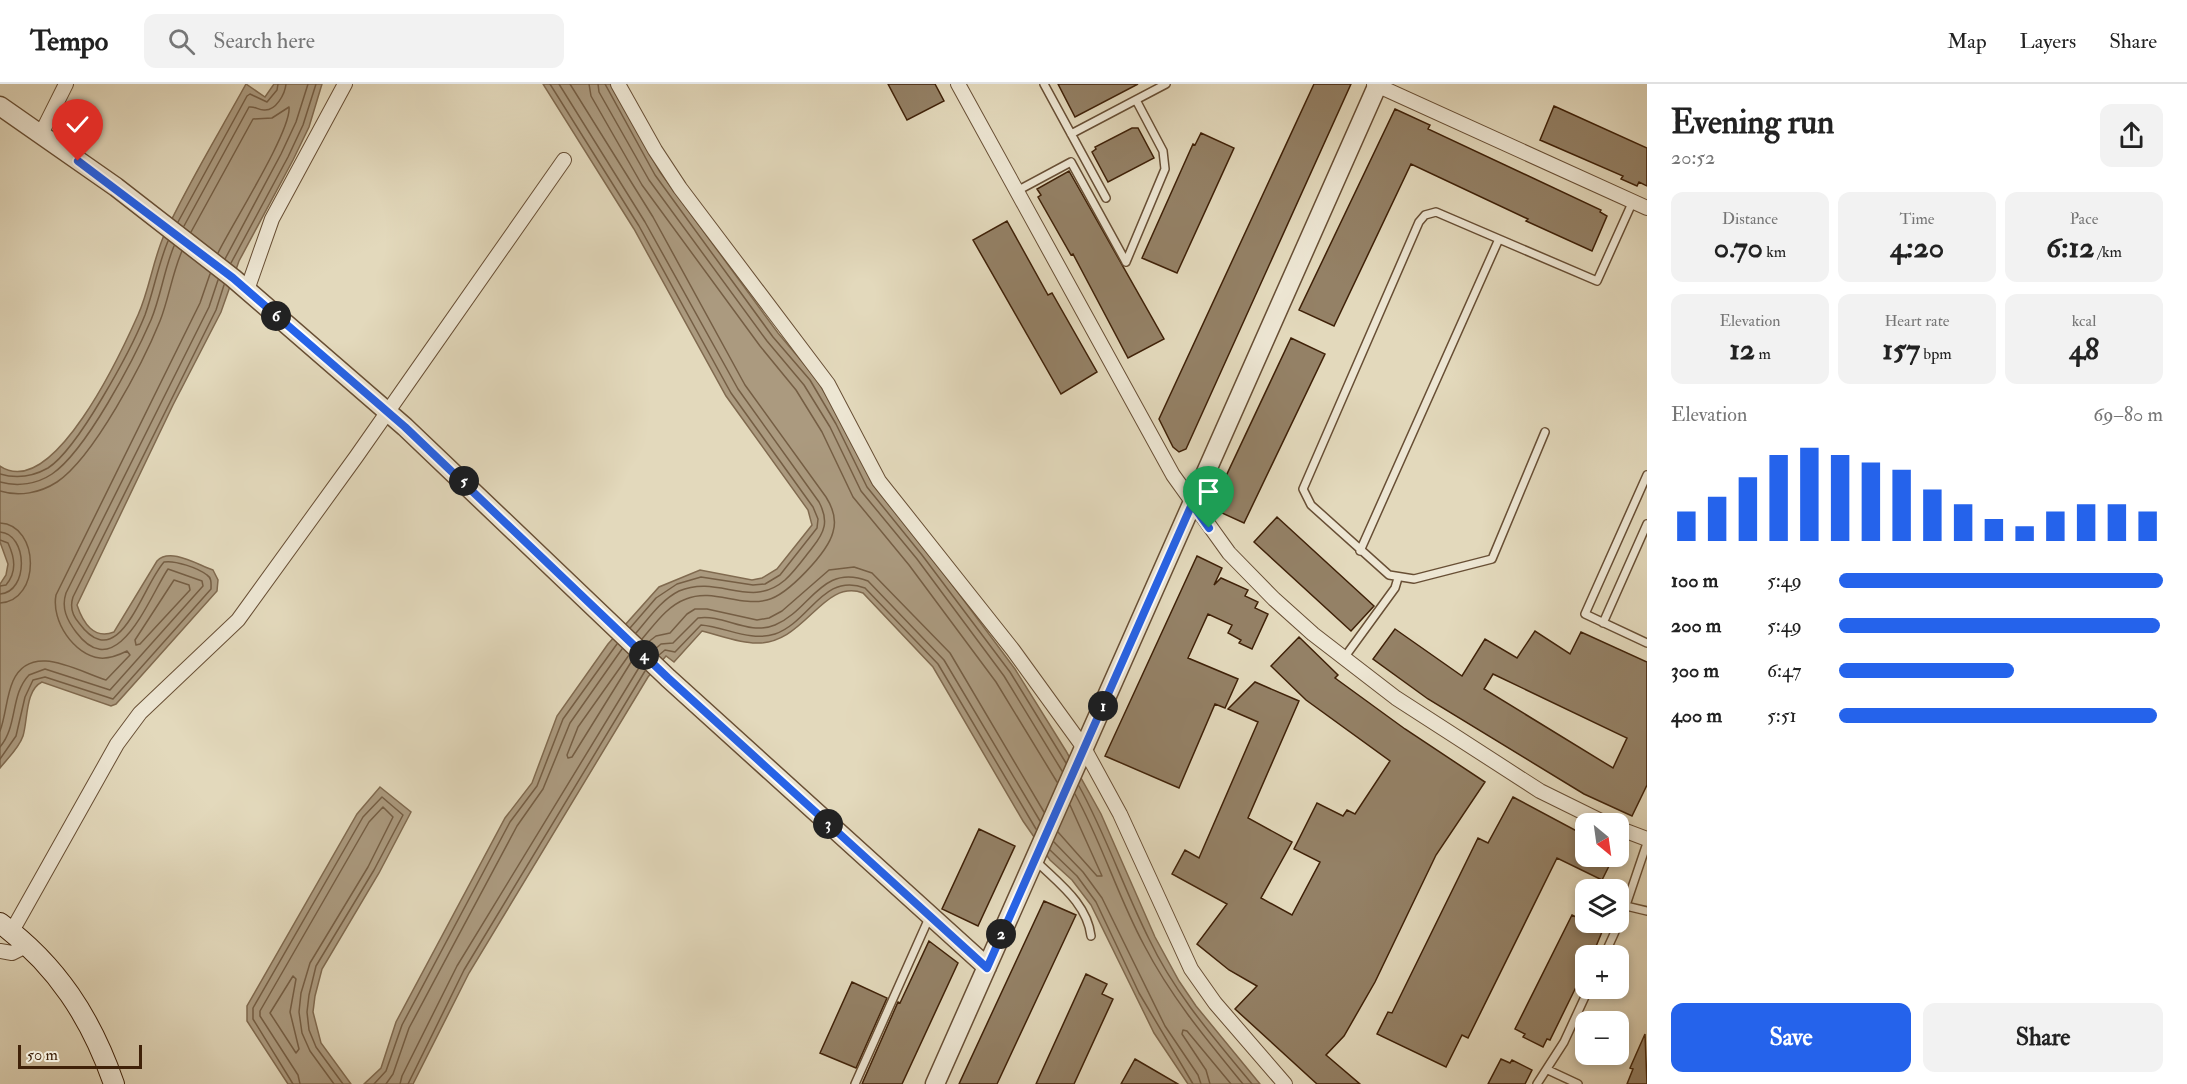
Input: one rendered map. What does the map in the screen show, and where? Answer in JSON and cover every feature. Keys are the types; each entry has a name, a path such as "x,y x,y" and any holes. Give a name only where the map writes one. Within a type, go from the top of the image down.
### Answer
{"main road":[{"path":"6,927 28,945 62,981 91,1026 114,1084"}],"street":[{"path":"40,134 66,84"},
{"path":"240,284 272,219 345,84"},
{"path":"618,84 655,150 680,188 828,384 879,481 1013,650 1084,748 1120,814 1191,969 1215,1003 1285,1084"},
{"path":"958,84 1192,504 1251,577 1344,658 1396,698 1540,791 1585,813"},
{"path":"935,1084 1377,85 1647,208"},
{"path":"0,106 164,225 240,284 388,412 528,542 668,678 987,968"},
{"path":"6,927 117,744 140,714 238,620 388,412 564,160"},
{"path":"1629,832 1647,839"},
{"path":"0,951 12,953 28,945"}],"lane":[{"path":"1044,84 1106,198"},
{"path":"1071,134 1166,84"},
{"path":"1017,191 1071,162 1126,262 1165,169 1163,151 1136,100"},
{"path":"1545,432 1492,559 1414,579 1398,578 1380,570 1311,505 1303,489 1419,222 1425,215 1436,212 1596,281 1633,201"},
{"path":"1360,551 1500,239"},
{"path":"1647,475 1585,614 1647,643"},
{"path":"1603,622 1647,524"},
{"path":"1344,658 1395,588 1398,578"},
{"path":"1629,897 1647,843"},
{"path":"1037,854 1084,909 1089,921 1091,936"},
{"path":"1629,907 1647,911"},
{"path":"855,1084 930,916"},
{"path":"1537,1084 1548,1070 1584,999"},
{"path":"1548,1070 1578,1084"}],"water":[{"path":"246,84 265,97 274,84 322,84 309,127 239,261 221,312 173,405 77,605 86,624 95,632 107,634 114,632 157,561 169,556 184,558 213,570 218,580 217,591 116,704 111,706 42,682 37,686 30,698 21,740 0,768 0,584 6,575 8,564 0,542 0,466 20,471 42,463 63,444 83,418 117,359 138,315 161,243 174,214"},
{"path":"543,84 610,84 660,172 778,333 815,377 842,421 872,483 927,551 1015,669 1066,751 1101,814 1155,937 1179,981 1196,1006 1260,1084 1188,1084 1154,1033 1091,905 1072,880 1050,860 1023,821 933,667 863,593 849,591 836,595 788,634 773,641 749,643 702,631 674,662 666,656 648,677 469,973 413,1084 364,1084 381,1068 396,1022 505,818 532,783 557,716 608,644 659,587 700,570 752,580 762,578 777,569 812,525 808,510 726,396 634,229"},
{"path":"380,787 411,812 379,873 322,969 313,1012 321,1043 351,1084 288,1084 247,1021 247,1006 357,814"}],"building":[{"path":"888,84 935,84 944,101 907,120"},
{"path":"1058,84 1138,84 1075,117"},
{"path":"1314,84 1351,84 1186,449 1179,452 1173,447 1159,419"},
{"path":"1554,106 1647,148 1647,186 1639,182 1637,186 1621,179 1623,176 1540,140"},
{"path":"1395,109 1430,125 1428,129 1601,210 1600,212 1607,216 1592,251 1411,164 1334,326 1299,310"},
{"path":"1132,128 1138,128 1154,158 1108,182 1092,152 1096,149 1095,147"},
{"path":"1201,133 1234,148 1177,273 1142,258 1193,144 1195,145"},
{"path":"1069,171 1164,339 1128,358 1073,254 1071,255 1038,197 1041,195 1037,189"},
{"path":"1007,221 1048,295 1052,293 1097,372 1061,394 973,240"},
{"path":"1291,338 1325,354 1244,523 1211,508"},
{"path":"1277,517 1374,606 1351,631 1254,542"},
{"path":"1197,556 1222,568 1214,585 1221,578 1248,590 1245,596 1258,602 1255,608 1268,614 1252,649 1239,643 1241,640 1228,633 1232,625 1208,614 1188,658 1238,679 1225,708 1215,704 1179,788 1105,756"},
{"path":"1395,629 1462,676 1485,639 1517,658 1535,631 1570,654 1581,632 1647,662 1647,785 1632,816 1584,794 1428,699 1373,659","holes":["1493,674 1627,738 1613,768 1484,689"]},
{"path":"1299,637 1338,675 1335,678 1405,729 1485,782 1436,855 1375,982 1344,1036 1326,1055 1360,1084 1317,1084 1235,1009 1257,986 1229,970 1197,944 1227,904 1172,874 1185,850 1199,858 1258,722 1228,709 1255,682 1299,701 1248,818 1292,842 1261,898 1292,915 1320,862 1294,849 1317,803 1343,816 1347,810 1355,814 1390,761 1306,700 1271,666"},
{"path":"1513,797 1575,830 1575,867 1557,858 1468,1038 1462,1035 1446,1067 1377,1034 1388,1012 1392,1013 1478,838 1488,843"},
{"path":"979,829 1015,846 978,926 942,909"},
{"path":"1575,867 1608,867 1602,879"},
{"path":"1044,901 1076,915 997,1084 959,1084"},
{"path":"1572,915 1575,916 1575,933 1602,933 1597,945 1575,945 1575,989 1550,1040 1547,1039 1543,1047 1523,1037 1525,1034 1515,1029"},
{"path":"929,941 958,963 902,1084 862,1084 898,1002 900,1003"},
{"path":"1086,974 1107,984 1102,994 1113,999 1074,1084 1036,1084"},
{"path":"852,982 887,998 856,1068 820,1053"},
{"path":"1645,1034 1647,1084 1627,1084 1633,1069 1630,1068"},
{"path":"1135,1059 1178,1084 1121,1084"},
{"path":"1501,1059 1510,1063 1512,1060 1532,1070 1525,1084 1488,1084"}],"route":[{"path":"78,161 116,187 233,278 405,427 460,477 668,678 987,968 1192,504 1209,528"}]}
